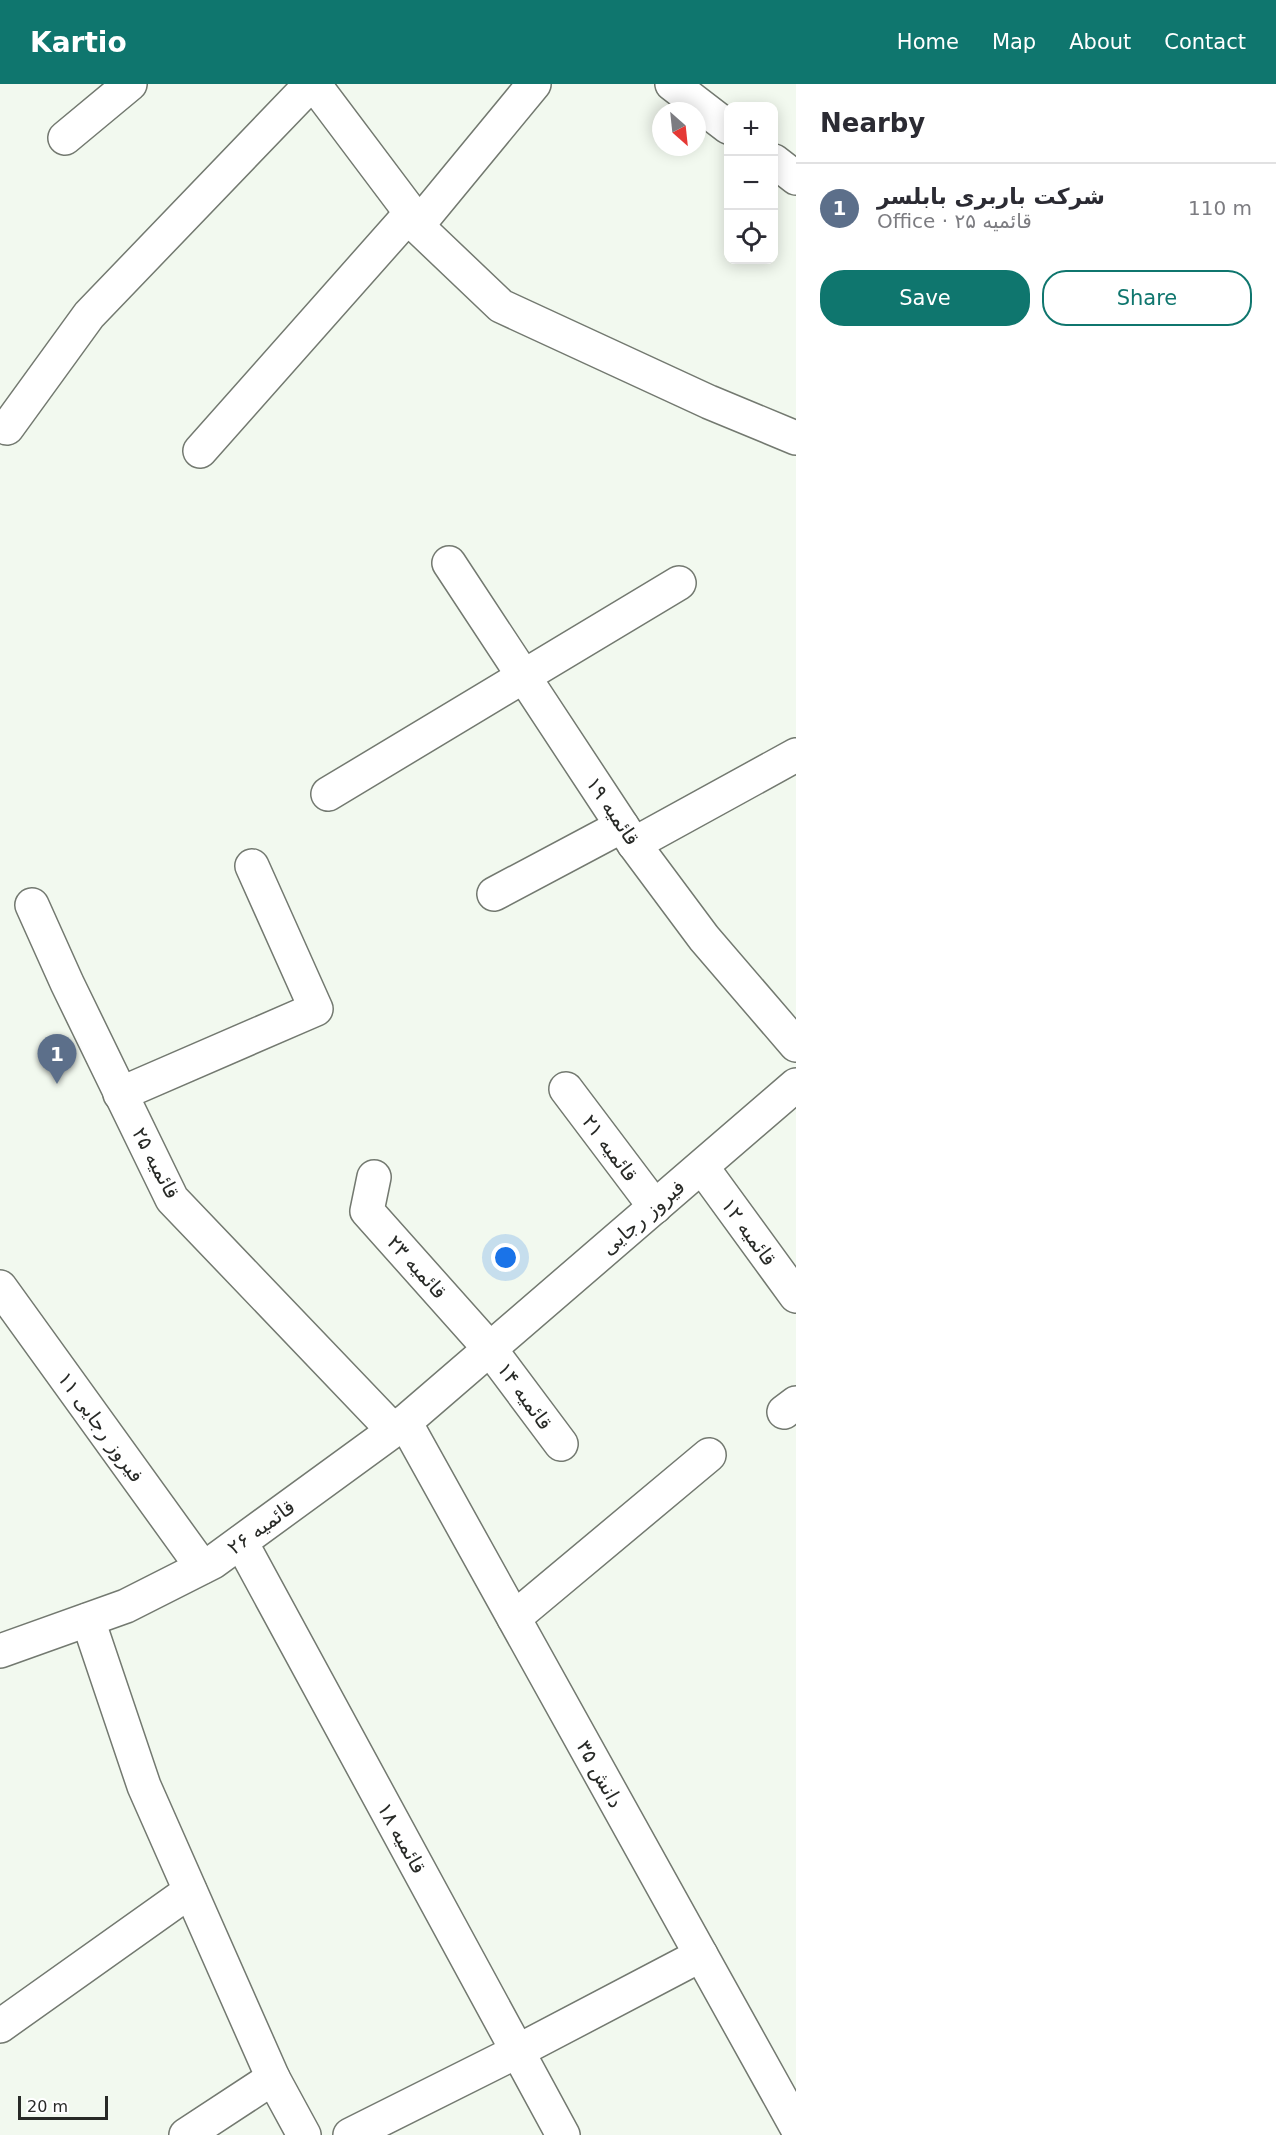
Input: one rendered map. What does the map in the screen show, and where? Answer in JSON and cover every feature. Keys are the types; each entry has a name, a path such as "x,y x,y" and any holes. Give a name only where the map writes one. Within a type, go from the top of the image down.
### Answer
{"street":[{"path":"65,138 130,84"},
{"path":"7,428 89,315 312,84 414,220 501,306 709,402 796,438"},
{"path":"200,451 414,220 534,84"},
{"path":"672,84 724,123"},
{"path":"778,164 796,178"},
{"name":"قائمیه ۱۹","path":"449,562 628,835 704,938 796,1045"},
{"path":"328,794 680,583"},
{"path":"494,894 628,835 796,755"},
{"path":"120,1094 316,1009 252,866"},
{"name":"قائمیه ۲۵","path":"32,904 66,983 172,1199 399,1426"},
{"name":"فیروز رجایی","path":"490,1348 796,1086"},
{"name":"قائمیه ۲۱","path":"566,1089 655,1207"},
{"name":"قائمیه ۱۲","path":"702,1167 796,1296"},
{"name":"قائمیه ۲۳","path":"374,1177 367,1211 490,1348"},
{"name":"فیروز رجایی ۱۱","path":"0,1287 202,1567"},
{"name":"قائمیه ۲۶","path":"0,1651 126,1606 202,1567 241,1542 399,1426 490,1348"},
{"name":"قائمیه ۱۴","path":"490,1348 561,1444"},
{"name":"دانش ۳۵","path":"399,1426 514,1618 796,2126"},
{"path":"514,1618 709,1455"},
{"name":"قائمیه ۱۸","path":"241,1542 563,2135"},
{"path":"88,1620 144,1786 273,2078 304,2135"},
{"path":"0,2026 190,1891"},
{"path":"350,2135 518,2051 701,1954"},
{"path":"186,2135 273,2078"}],"place":[{"name":"شرکت باربری بابلسر","path":"57,1084"}]}
